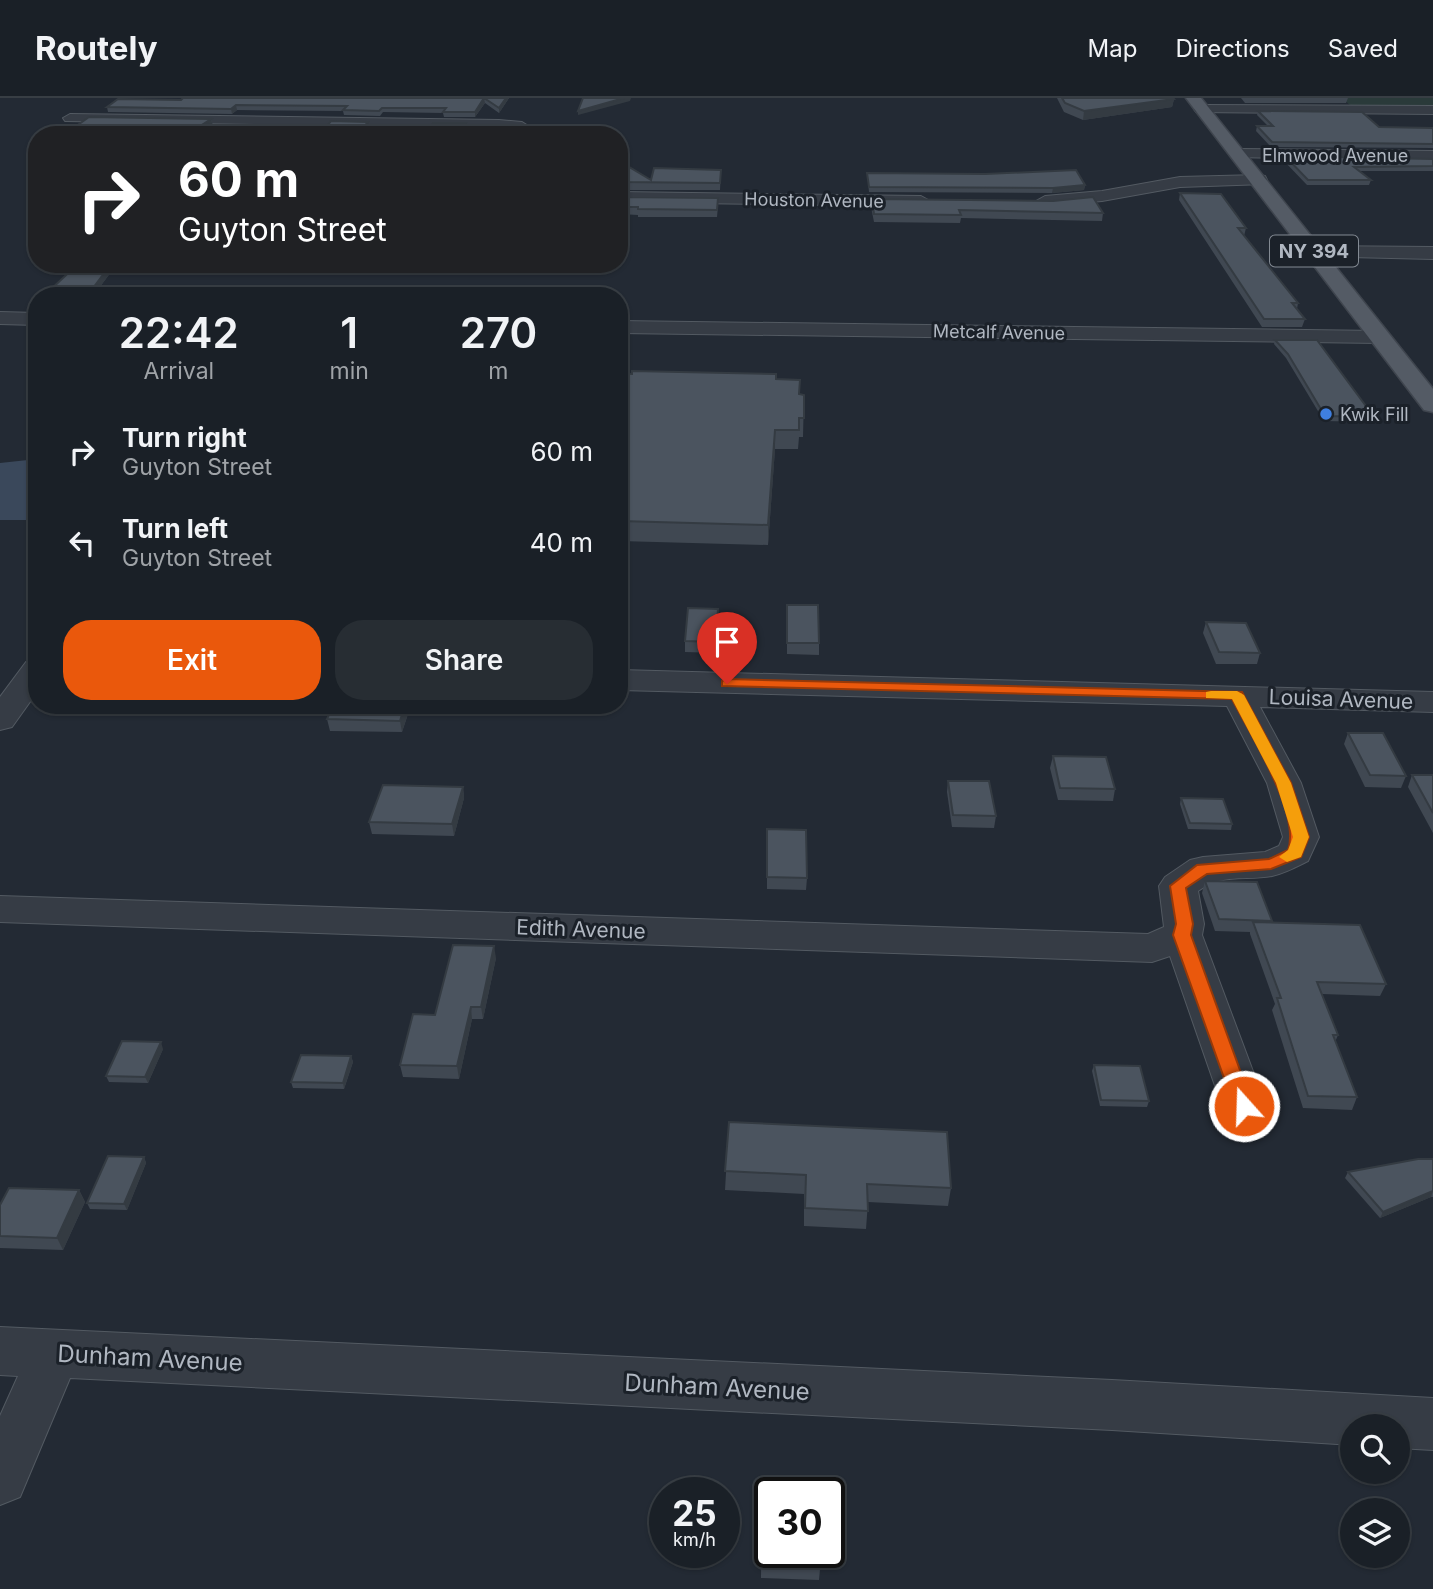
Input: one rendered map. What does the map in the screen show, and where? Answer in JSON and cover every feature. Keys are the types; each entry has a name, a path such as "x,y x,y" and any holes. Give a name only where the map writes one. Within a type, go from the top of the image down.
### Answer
{"main road":[{"name":"NY 394","path":"1197,104 1433,405"}],"street":[{"path":"1197,104 1433,110"},
{"path":"70,118 309,126"},
{"path":"459,126 514,126"},
{"name":"Elmwood Avenue","path":"1238,154 1433,156"},
{"path":"1028,201 1102,196 1180,181 1259,180"},
{"name":"Houston Avenue","path":"628,197 935,201"},
{"path":"1314,252 1433,253"},
{"path":"0,318 28,319"},
{"name":"Metcalf Avenue","path":"628,327 1380,337"},
{"name":"Louisa Avenue","path":"628,680 1433,702"},
{"path":"0,720 28,682"},
{"path":"1237,695 1284,783 1301,837 1295,853 1271,864 1203,869 1178,886 1184,924 1172,940 1244,1106"},
{"name":"Edith Avenue","path":"0,909 1152,948 1172,940"},
{"name":"Dunham Avenue","path":"0,1351 1112,1405 1433,1424"},
{"path":"0,1478 55,1353"}],"shaded area":[{"path":"1342,98 1433,98 1433,107 1351,106"}],"water":[{"path":"28,460 28,520 0,520 0,463"}],"building":[{"path":"484,98 475,112 443,112 446,108 343,110 347,106 236,105 231,109 107,107 118,99"},
{"path":"484,98 506,98 499,108"},
{"path":"583,98 624,98 578,111"},
{"path":"1062,98 1174,99 1084,111 1065,103"},
{"path":"1258,111 1362,112 1379,127 1433,128 1433,144 1272,142 1257,126 1273,126"},
{"path":"89,117 211,119 200,126 76,126"},
{"path":"331,121 368,122 365,126 327,126"},
{"path":"433,123 466,123 464,126 431,126"},
{"path":"1285,156 1433,159 1433,166 1354,167 1371,180 1308,180"},
{"path":"628,166 651,180 654,168 721,170 720,183 628,182"},
{"path":"1076,170 1085,185 1053,188 869,187 867,173 985,174"},
{"path":"1180,193 1221,194 1246,228 1238,228 1298,303 1292,303 1305,319 1264,319"},
{"path":"628,197 718,198 717,210 628,207"},
{"path":"1093,197 1103,213 959,210 961,215 874,214 872,199 1053,201"},
{"path":"68,273 104,273 94,287 53,287"},
{"path":"1275,340 1317,340 1374,417 1325,416 1288,354"},
{"path":"632,371 776,374 776,379 800,380 799,394 804,395 804,418 799,418 799,430 775,430 768,525 628,521 628,374 632,374"},
{"path":"787,605 818,605 819,643 787,643"},
{"path":"688,608 718,609 716,642 685,641"},
{"path":"1206,622 1246,623 1260,653 1219,652"},
{"path":"329,714 402,714 400,721 327,719"},
{"path":"1348,733 1383,733 1406,776 1370,775"},
{"path":"1053,756 1106,757 1115,789 1060,788"},
{"path":"1412,775 1433,775 1433,813"},
{"path":"948,781 989,781 996,816 953,815"},
{"path":"383,785 463,787 452,824 369,822"},
{"path":"1181,798 1223,799 1232,824 1190,823"},
{"path":"767,829 806,830 807,878 767,877"},
{"path":"1205,881 1257,882 1272,921 1219,919"},
{"path":"1253,922 1360,925 1386,984 1317,982 1338,1035 1333,1035 1357,1097 1308,1096 1277,998 1281,998"},
{"path":"453,945 494,946 481,1007 471,1007 457,1066 400,1065 413,1014 435,1015"},
{"path":"122,1041 161,1042 145,1077 106,1076"},
{"path":"301,1055 351,1056 343,1083 291,1082"},
{"path":"1094,1065 1140,1066 1149,1101 1101,1100"},
{"path":"729,1122 947,1132 951,1188 867,1184 868,1211 805,1208 806,1175 725,1171"},
{"path":"108,1156 144,1157 124,1204 87,1203"},
{"path":"1418,1159 1433,1159 1433,1191 1383,1212 1348,1172"},
{"path":"9,1188 79,1190 57,1238 0,1236 0,1205"}],"slow traffic":[{"path":"1211,695 1237,695 1284,783 1301,837 1295,853 1287,857"}],"place":[{"name":"Kwik Fill","path":"1326,414"}],"route":[{"path":"727,684 1237,695 1284,783 1301,837 1295,853 1271,864 1203,869 1178,886 1184,924 1182,935 1244,1106"}]}
